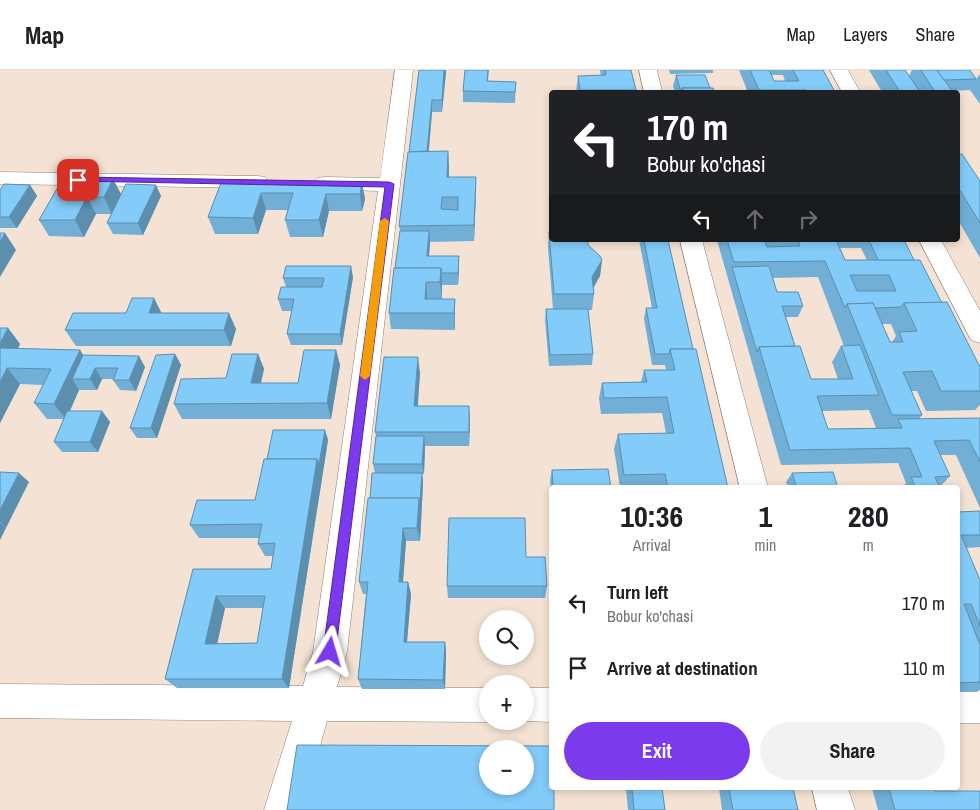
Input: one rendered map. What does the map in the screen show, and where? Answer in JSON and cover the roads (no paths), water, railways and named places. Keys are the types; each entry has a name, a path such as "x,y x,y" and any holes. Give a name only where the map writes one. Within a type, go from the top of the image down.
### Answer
{"street":[{"path":"283,810 330,652 404,70"},
{"path":"648,70 653,90"},
{"path":"839,70 850,90"},
{"path":"0,178 280,183"},
{"path":"310,183 389,184"},
{"path":"692,242 753,485"},
{"path":"931,242 980,334"},
{"path":"0,700 479,705"},
{"path":"534,705 549,705"},
{"path":"960,706 980,706"},
{"path":"831,790 836,810"}]}
